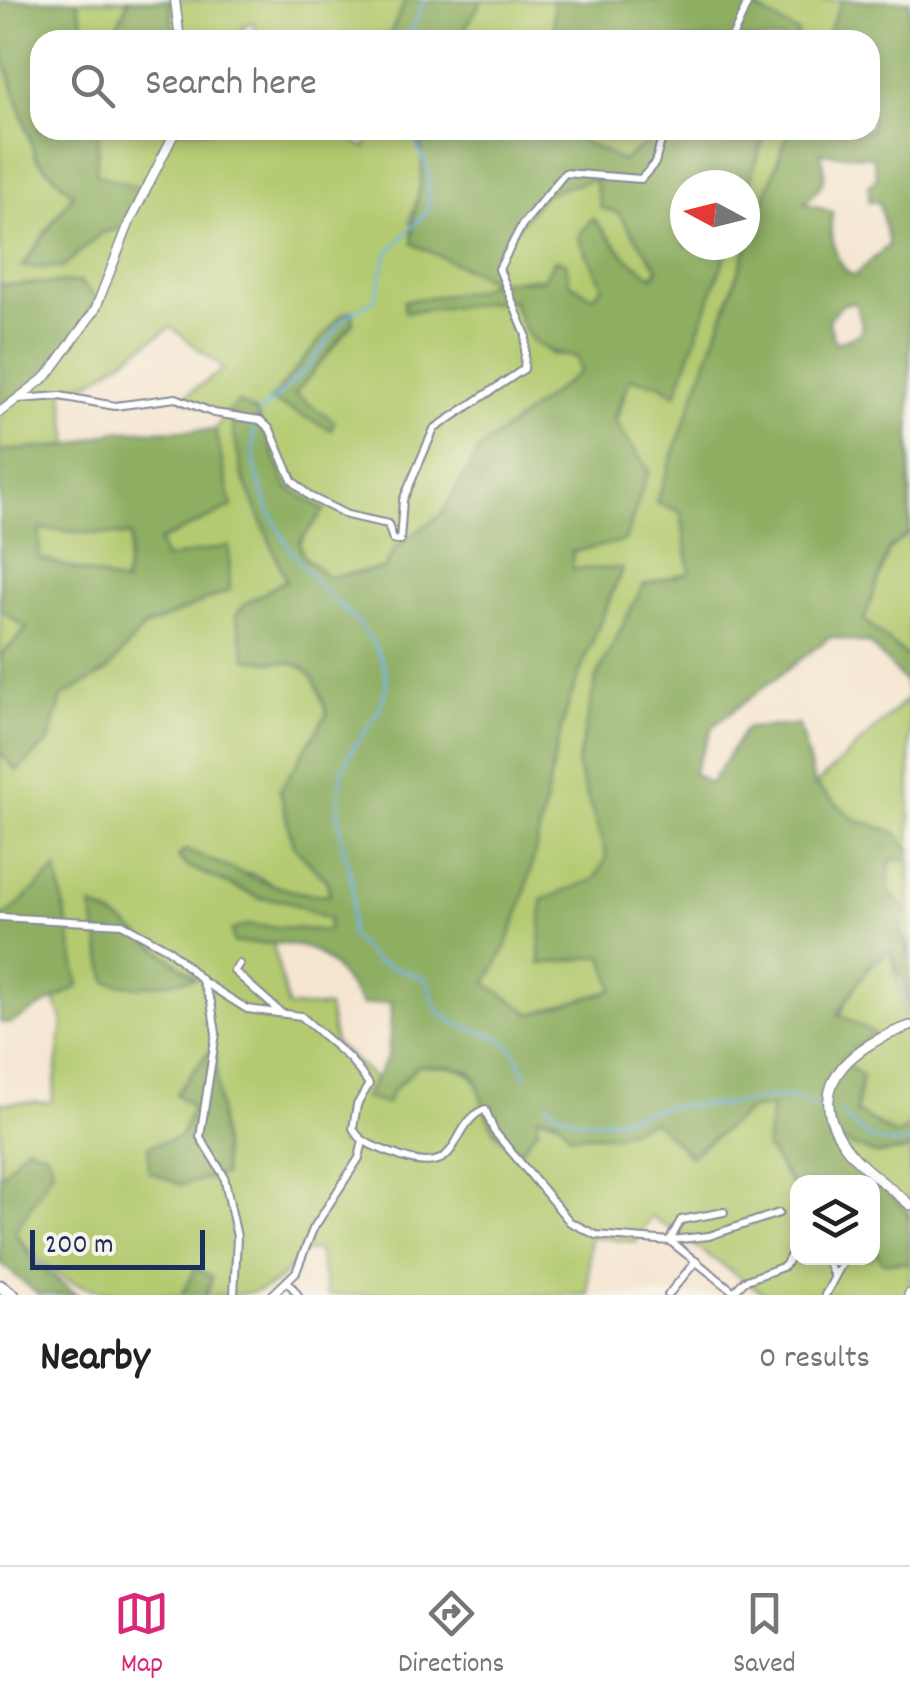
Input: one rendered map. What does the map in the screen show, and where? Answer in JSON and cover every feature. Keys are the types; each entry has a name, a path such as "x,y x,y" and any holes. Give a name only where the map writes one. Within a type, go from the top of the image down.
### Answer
{"highway":[{"path":"0,1286 12,1295"}],"main road":[{"path":"910,1026 868,1042 851,1054 836,1076 831,1102 842,1142 910,1205"}],"street":[{"path":"175,0 179,30"},
{"path":"736,30 749,0"},
{"path":"0,412 61,362 95,310 130,222 171,140"},
{"path":"18,400 60,396 115,406 176,398 214,412 267,424 285,468 300,488 347,515 388,524 394,540 400,541 402,500 434,429 524,369 526,335 500,268 522,225 565,173 641,178 655,163 661,140"},
{"path":"0,917 122,924 168,950 204,982 246,1009 300,1016 362,1072 368,1088 357,1105 353,1128 362,1140 411,1162 443,1158 452,1152 472,1118 485,1109 494,1131 570,1222 596,1235 671,1240 709,1236 778,1213"},
{"path":"239,964 234,971 281,1013"},
{"path":"204,982 216,1034 200,1137 224,1176 236,1238 234,1295"},
{"path":"272,1295 289,1282 325,1206 359,1158 362,1140"},
{"path":"671,1240 681,1220 724,1212"},
{"path":"671,1240 736,1294 744,1281 785,1266 790,1257"},
{"path":"668,1295 696,1261"},
{"path":"829,1265 834,1275"},
{"path":"824,1295 841,1265"},
{"path":"289,1282 298,1295"}],"green space":[{"path":"0,0 77,0 84,30 30,30 30,139 0,45"},
{"path":"77,0 129,0 115,30 84,30"},
{"path":"129,0 170,0 173,30 115,30"},
{"path":"170,0 406,0 392,30 256,30 253,22 242,26 244,30 173,30"},
{"path":"406,0 482,0 464,30 392,30"},
{"path":"482,0 553,0 554,30 464,30"},
{"path":"553,0 741,0 793,30 554,30"},
{"path":"741,0 842,0 829,30 793,30"},
{"path":"842,0 910,1 910,532 889,549 864,620 910,659 910,704 905,682 870,644 830,637 713,726 693,773 710,784 746,728 799,725 815,785 854,819 895,832 910,851 910,860 890,860 888,890 906,911 899,932 910,956 910,1017 903,981 889,951 869,966 838,1014 874,1033 840,1061 862,1075 856,1112 896,1135 910,1127 910,1150 876,1154 830,1138 837,1150 866,1175 790,1175 790,1182 766,1147 772,1107 751,1109 690,1156 653,1121 614,1135 570,1135 557,1118 538,1116 539,1127 518,1153 495,1131 476,1080 461,1069 418,1066 392,1091 386,1104 364,1098 388,1057 392,1002 362,1005 335,968 323,957 297,945 234,943 232,930 248,925 327,931 330,919 287,901 260,898 187,866 178,857 185,850 275,886 330,895 327,881 293,845 280,790 327,714 308,671 291,664 246,659 236,615 245,604 286,580 242,474 231,420 224,415 238,402 257,413 287,487 324,510 300,542 302,555 328,577 384,569 397,546 442,514 480,449 580,372 577,357 542,347 527,334 513,300 405,312 404,301 473,291 493,281 413,244 422,171 418,140 581,140 622,161 648,140 763,140 753,170 670,170 670,260 724,260 676,394 660,384 630,379 613,419 649,470 625,541 572,552 573,569 622,568 562,726 526,891 486,983 532,1014 614,990 603,956 540,964 542,900 595,879 607,857 577,766 596,678 643,585 690,572 681,512 656,503 743,260 760,260 760,211 785,140 880,140 880,30 829,30","holes":["820,153 873,157 877,179 869,185 869,201 879,202 889,245 854,276 842,265 834,247 833,212 804,203 823,181","594,179 601,208 617,212 658,268 653,277 626,257 593,218 578,236 603,286 593,297 569,282 566,262 555,260 542,280 494,281 494,255 544,194","855,303 862,323 860,334 835,343 828,319 843,304"]},
{"path":"0,45 36,158 73,194 43,235 62,268 101,233 95,174 98,140 356,140 366,148 368,140 418,140 422,175 409,221 493,281 494,255 544,194 595,178 658,268 652,277 626,257 593,218 578,237 604,286 592,297 562,283 520,279 457,295 404,301 513,300 551,354 577,357 580,372 480,449 442,514 397,546 384,569 327,577 302,555 300,542 324,510 287,487 257,413 225,416 231,420 242,474 286,580 245,604 273,663 297,661 315,677 327,714 280,790 293,845 327,882 330,895 286,893 256,875 187,866 260,898 287,901 330,919 327,931 248,925 232,931 235,943 273,943 288,1007 328,1007 335,1044 375,1079 364,1097 392,1091 418,1066 453,1068 464,1071 479,1086 495,1131 538,1116 614,1135 653,1121 690,1155 751,1109 773,1107 766,1147 790,1183 790,1265 880,1265 880,1259 882,1262 910,1263 910,1295 766,1295 651,1216 636,1242 590,1237 588,1295 327,1295 318,1250 302,1252 272,1285 250,1293 206,1295 212,1277 196,1268 182,1295 128,1294 106,1292 68,1280 32,1253 14,1232 26,1146 0,1177 0,1103 52,1102 63,1023 55,999 79,986 0,915 0,528 107,671 143,628 230,590 164,559 159,541 232,506 215,430 224,415 182,398 224,369 171,327 92,381 63,391 69,446 0,451 0,400 5,404 80,282 0,285","holes":["353,311 353,324 294,394 332,430 271,400","214,1051 181,1185 180,1137 193,1107 176,1093"]},
{"path":"30,140 98,140 96,174 142,188 124,228 101,233 62,268 22,267 73,194 36,158"},
{"path":"581,140 648,140 622,161"},
{"path":"763,140 785,140 760,212 760,170 753,170"},
{"path":"724,260 743,260 657,503 681,511 690,572 577,766 607,857 595,879 603,956 614,990 532,1014 485,983 501,954 525,891 568,707 622,569 572,569 572,552 630,378 660,384 676,393"},
{"path":"80,282 97,299 78,332 48,371 5,404 0,400 0,285"},
{"path":"353,311 353,323 295,394 334,421 332,430 270,400 342,314"},
{"path":"215,430 232,507 159,541 164,559 229,546 230,590 143,628 107,671 62,697 49,742 17,771 0,752 0,656 27,629 0,609 0,451 69,446 116,431","holes":["40,529 131,536 125,584 39,558"]},
{"path":"40,529 132,536 124,584 39,558"},
{"path":"910,532 910,659 863,620 889,549"},
{"path":"906,700 910,704 910,851 894,832 854,819 815,785"},
{"path":"890,860 910,860 910,956 888,890"},
{"path":"57,869 79,986 9,1024 0,1022 0,915 6,916"},
{"path":"91,906 120,920 196,978 137,987 107,982"},
{"path":"889,950 905,1015 909,1060 910,1128 897,1135 856,1112 840,1043 844,1005 853,986"},
{"path":"210,1050 215,1051 224,1175 181,1185 148,1171 149,1146 180,1137 192,1107 176,1094"},
{"path":"829,1136 876,1154 910,1150 910,1218 880,1191 880,1175 862,1175"},
{"path":"26,1146 47,1153 53,1169 15,1232 33,1260 77,1295 39,1295 0,1263 0,1177"},
{"path":"880,1186 908,1216 910,1232 910,1263 882,1262"},
{"path":"195,1268 212,1277 206,1295 182,1295"}],"waterway":[{"path":"411,30 426,0"},
{"path":"259,414 311,364 345,317 375,299 387,254 428,210 429,172 415,140"},
{"path":"254,429 256,469 278,529 314,580 369,637 386,677 380,706 349,757 340,783 339,823 353,889 350,935 375,961 426,979 435,1005 447,1019 496,1036 507,1044 525,1076"},
{"path":"546,1103 561,1113 591,1121 677,1105 717,1105 770,1098 794,1099 823,1110"},
{"path":"840,1113 871,1138 889,1143 910,1142"}]}
